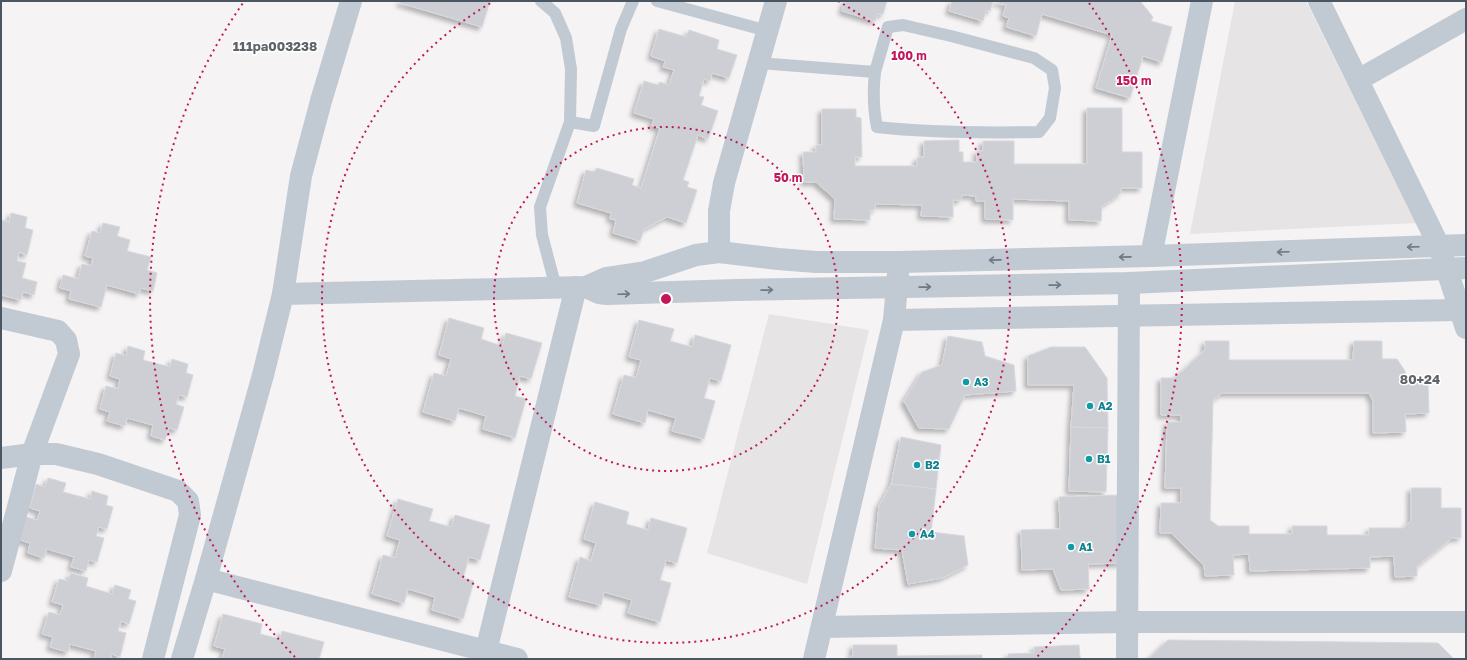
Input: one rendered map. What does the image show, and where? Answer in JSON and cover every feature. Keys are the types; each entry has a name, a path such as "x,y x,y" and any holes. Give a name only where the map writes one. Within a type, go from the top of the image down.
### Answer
{"street":[{"path":"182,659 254,410 283,294 302,176 320,101 351,1"},
{"path":"737,290 742,272 740,262 728,253 718,226 721,197 776,1"},
{"path":"1151,256 1202,1"},
{"path":"894,320 1129,316 1463,319 1457,268 1439,246 1319,1"},
{"path":"1358,80 1466,19"},
{"path":"283,294 573,287 606,278 645,272 696,255 728,253 810,261 899,262 1151,256 1466,245"},
{"path":"684,258 684,275 689,291"},
{"path":"814,659 894,320 899,262"},
{"path":"573,287 607,294 737,290 897,288 1129,283 1457,268"},
{"path":"1127,659 1129,283"},
{"path":"485,655 573,287"},
{"path":"1,318 58,331 66,340 69,354 32,454 1,571"},
{"path":"1,458 32,454 56,454 98,464 178,491 188,501 190,515 153,659"},
{"path":"206,579 485,655 517,659"},
{"path":"822,627 1126,622 1466,622"}],"lane":[{"path":"541,1 554,13 566,38 571,69 570,122 540,207 542,235 573,287"},
{"path":"570,122 594,126 620,29 633,1"},
{"path":"656,1 768,31"},
{"path":"903,25 1004,50 1034,58 1052,70 1055,88 1050,118 1039,132 904,130 877,127 874,112 873,92 875,72 888,27 903,25"},
{"path":"758,63 875,72"}],"shaded area":[{"path":"1235,1 1306,1 1416,223 1190,234"},
{"path":"769,314 869,330 807,584 707,553"}],"building":[{"path":"400,1 490,1 482,27 400,3"},
{"path":"845,1 887,1 883,14 878,14 875,21 842,11"},
{"path":"952,1 993,1 990,11 986,10 983,21 949,11"},
{"path":"993,1 1140,1 1153,17 1151,21 1172,27 1162,62 1143,56 1130,98 1096,88 1112,35 1042,14 1036,36 1006,27 1009,18 1003,16 1006,5"},
{"path":"659,29 686,37 689,30 719,40 717,49 737,55 729,78 712,73 710,81 704,79 699,96 704,97 701,105 718,111 708,139 698,135 683,180 689,182 687,187 697,190 686,223 667,217 644,229 640,241 613,233 616,220 610,219 611,213 577,203 586,170 594,172 597,168 634,179 632,185 641,188 660,128 652,126 654,119 634,113 644,81 658,85 660,82 669,85 674,70 663,67 665,61 651,56"},
{"path":"1087,108 1122,108 1122,152 1142,152 1142,188 1121,188 1121,193 1102,206 1101,221 1069,220 1069,201 1013,199 1013,220 985,219 985,201 976,201 976,196 962,195 961,200 953,200 953,217 921,216 922,205 875,204 875,210 870,210 870,220 834,219 835,199 816,182 804,182 803,152 816,152 816,145 822,145 822,109 856,109 856,117 861,118 862,157 855,157 855,166 917,166 917,158 924,157 924,141 959,140 959,152 963,152 963,162 977,162 977,151 983,151 983,141 1014,141 1014,164 1087,164"},
{"path":"11,213 27,217 25,228 33,230 27,255 19,252 17,261 26,263 22,278 37,282 34,295 23,292 21,300 1,295 1,220 9,222"},
{"path":"103,223 120,227 117,236 130,240 127,251 151,257 147,270 157,273 153,291 141,288 139,294 107,285 101,307 69,299 71,291 60,288 63,275 78,279 82,264 91,266 93,258 85,256 92,231 100,233"},
{"path":"449,318 484,328 481,339 502,346 506,333 542,343 531,379 520,376 515,396 526,399 515,438 483,429 486,416 459,408 455,421 423,412 434,373 446,376 451,359 439,355"},
{"path":"639,320 674,329 670,341 692,347 695,335 731,345 721,381 710,378 704,398 715,401 704,439 672,431 676,418 648,410 645,423 613,414 624,375 636,378 641,360 629,357"},
{"name":"A3","path":"948,336 982,342 985,356 1014,365 1016,391 965,395 949,429 919,428 904,401 922,372 942,365"},
{"path":"1205,341 1229,341 1229,360 1353,360 1354,341 1382,341 1382,359 1397,359 1405,371 1406,383 1428,382 1429,413 1405,414 1406,432 1373,433 1373,401 1369,393 1222,393 1213,400 1210,520 1218,526 1249,526 1249,534 1292,534 1292,526 1327,526 1327,535 1369,535 1369,528 1404,528 1411,520 1411,488 1441,488 1441,508 1461,508 1461,538 1452,538 1417,566 1417,576 1395,577 1394,556 1370,557 1370,568 1250,571 1249,554 1233,555 1234,575 1205,576 1204,565 1171,533 1160,533 1161,503 1181,503 1181,488 1165,488 1167,422 1181,422 1181,415 1161,415 1161,378 1175,378 1205,350"},
{"path":"128,346 145,351 143,360 170,367 172,359 188,364 186,373 193,375 187,397 179,395 176,404 184,407 177,430 169,428 165,440 151,436 153,425 127,418 125,426 107,421 110,412 100,409 106,386 118,389 120,379 110,376 116,353 126,356"},
{"name":"A2","path":"1051,347 1085,347 1107,378 1108,428 1071,427 1074,385 1028,385 1028,356"},
{"name":"B1","path":"1071,427 1108,428 1106,492 1069,491"},
{"name":"B2","path":"901,437 941,445 936,489 891,484"},
{"path":"48,478 66,483 63,492 90,499 92,491 108,496 106,505 113,507 107,529 99,527 96,536 104,538 97,562 89,560 86,571 71,567 74,557 47,549 44,558 28,553 30,543 20,540 26,517 37,520 40,511 30,508 36,484 45,487"},
{"name":"A4","path":"891,484 936,489 931,532 964,536 968,565 942,578 908,584 902,550 875,548 879,506"},
{"name":"A1","path":"1120,495 1122,563 1088,564 1089,589 1061,590 1053,569 1022,570 1021,530 1060,529 1059,497"},
{"path":"398,499 433,509 429,521 451,527 455,515 490,525 480,560 469,557 463,578 474,581 463,619 432,610 435,597 408,589 404,603 372,594 383,555 395,558 400,540 387,536"},
{"path":"595,502 629,512 626,524 648,530 651,518 687,528 677,563 666,560 660,580 671,583 660,622 628,613 632,600 604,592 601,605 569,597 580,557 591,561 596,543 584,539"},
{"path":"71,573 88,578 86,586 112,594 115,585 131,590 128,599 136,601 129,624 121,621 118,631 126,633 120,657 112,654 110,659 94,659 96,651 70,644 68,652 50,647 53,637 42,634 49,612 60,615 63,605 52,602 59,579 68,581"},
{"path":"223,614 262,624 260,634 280,639 282,631 324,642 319,659 222,659 225,649 214,646"},
{"path":"1168,640 1438,643 1454,659 1149,659"},
{"path":"853,645 897,645 897,656 982,655 982,659 848,659 853,655"},
{"path":"1079,645 1080,657 1082,659 1008,659 1008,654 1034,653 1034,647"}],"place":[{"name":"A3","path":"966,382"},
{"name":"A2","path":"1090,406"},
{"name":"B1","path":"1089,459"},
{"name":"B2","path":"917,465"},
{"name":"A4","path":"912,534"},
{"name":"A1","path":"1071,547"}],"district":[{"name":"111pa003238","path":"275,46"},
{"name":"80+24","path":"1420,379"}]}
